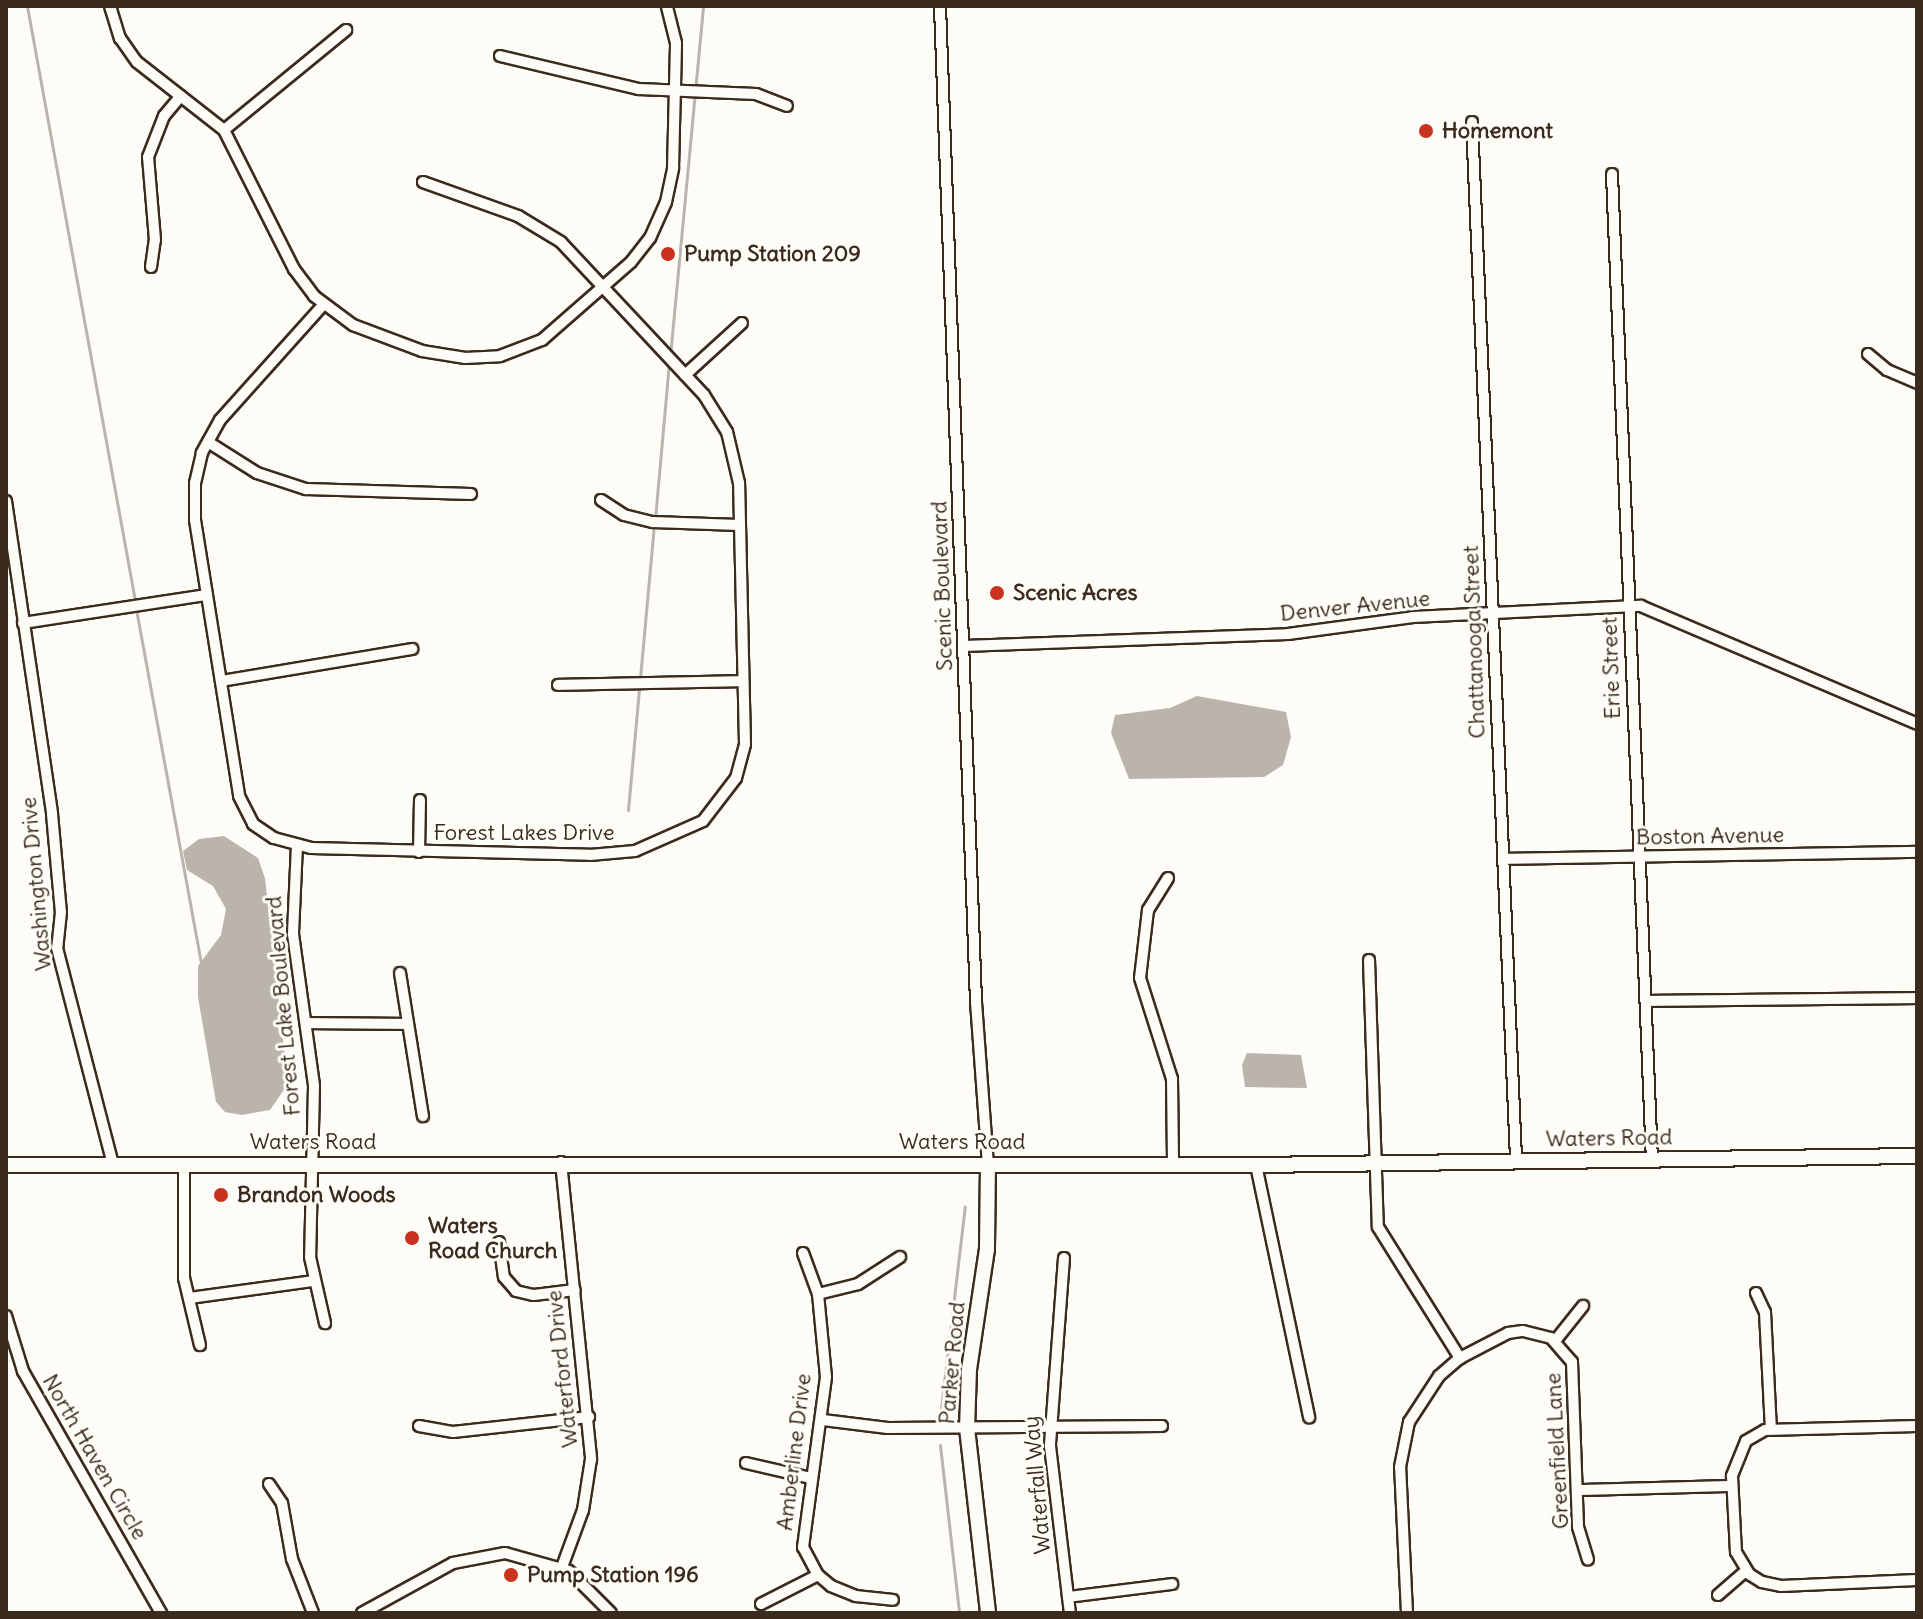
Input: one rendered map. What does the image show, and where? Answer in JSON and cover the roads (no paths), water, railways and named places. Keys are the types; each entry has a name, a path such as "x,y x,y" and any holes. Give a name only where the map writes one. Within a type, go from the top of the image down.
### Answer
{"street":[{"path":"110,6 127,50 224,130 294,269 324,304 353,325 422,351 455,358 492,357 542,340 639,253 659,221 672,180 676,43 667,6"},
{"name":"Scenic Boulevard","path":"940,6 976,1002 988,1164"},
{"path":"224,130 346,30"},
{"path":"500,56 627,87 756,94 787,106"},
{"path":"151,267 155,243 148,157 164,116 181,96"},
{"name":"Chattanooga Street","path":"1472,122 1516,1160"},
{"name":"Erie Street","path":"1612,174 1652,1160"},
{"name":"Forest Lakes Drive","path":"324,304 220,420 208,442 193,501 243,807 261,831 297,845 419,852 616,855 692,828 721,804 736,778 745,744 738,470 727,432 685,375 545,230 423,182"},
{"path":"685,375 742,323"},
{"path":"1868,354 1887,370 1917,383"},
{"path":"208,442 257,473 306,489 471,494"},
{"path":"601,500 631,518 739,525"},
{"name":"Washington Drive","path":"6,501 57,856 61,912 57,948 113,1164"},
{"path":"23,623 207,595"},
{"name":"Denver Avenue","path":"964,646 1273,635 1413,617 1629,606 1650,609 1917,724"},
{"path":"221,681 412,649"},
{"path":"558,685 743,681"},
{"path":"419,852 420,800"},
{"name":"Forest Lake Boulevard","path":"297,845 292,918 306,1023 315,1164 313,1281 325,1323"},
{"name":"Boston Avenue","path":"1503,859 1917,852"},
{"path":"1168,878 1148,910 1140,978 1172,1079 1173,1164"},
{"path":"1369,960 1376,1163 1382,1236 1460,1358"},
{"path":"400,973 423,1116"},
{"path":"1646,1001 1917,998"},
{"path":"306,1023 408,1024"},
{"name":"Waters Road","path":"6,1165 561,1162 1256,1165 1917,1156"},
{"name":"Waterford Drive","path":"561,1162 589,1417 588,1484 562,1567"},
{"name":"Parker Road","path":"988,1164 987,1249 969,1369 967,1428 988,1613"},
{"path":"184,1165 184,1278 200,1345"},
{"path":"1256,1165 1309,1417"},
{"path":"499,1242 504,1277 516,1291 534,1295 575,1290"},
{"name":"Amberline Drive","path":"803,1253 818,1294 826,1377 823,1420 802,1537 818,1575"},
{"path":"818,1294 858,1284 900,1257"},
{"name":"Waterfall Way","path":"1064,1258 1050,1428 1070,1613"},
{"path":"189,1298 313,1281"},
{"path":"1756,1293 1765,1312 1771,1429"},
{"path":"1555,1341 1583,1306"},
{"name":"North Haven Circle","path":"6,1316 23,1371 161,1613"},
{"name":"Greenfield Lane","path":"1407,1613 1403,1447 1424,1394 1460,1358 1523,1331 1555,1341 1572,1362 1575,1376 1578,1527 1588,1560"},
{"path":"419,1426 453,1432 589,1417"},
{"path":"823,1420 888,1428 1162,1426"},
{"path":"1917,1426 1771,1429 1746,1441 1735,1464 1732,1486 1733,1539 1746,1571 1781,1586 1917,1580"},
{"path":"746,1463 811,1478"},
{"path":"269,1484 282,1503 292,1559 313,1613"},
{"path":"1578,1490 1732,1486"},
{"path":"362,1613 444,1567 477,1556 515,1554 562,1567 587,1585 611,1613"},
{"path":"1718,1595 1746,1571"},
{"path":"761,1604 818,1575 842,1592 893,1600"},
{"path":"1068,1597 1172,1584"}],"waterway":[{"path":"27,6 135,601"},
{"path":"670,356 703,6"},
{"path":"655,519 669,363"},
{"path":"628,810 654,527"},
{"path":"136,609 201,963"},
{"path":"941,1409 965,1206"},
{"path":"940,1445 959,1613"}],"place":[{"name":"Homemont","path":"1426,131"},
{"name":"Pump Station 209","path":"668,254"},
{"name":"Scenic Acres","path":"997,593"},
{"name":"Brandon Woods","path":"221,1195"},
{"name":"Waters Road Church","path":"412,1238"},
{"name":"Pump Station 196","path":"511,1575"}]}
